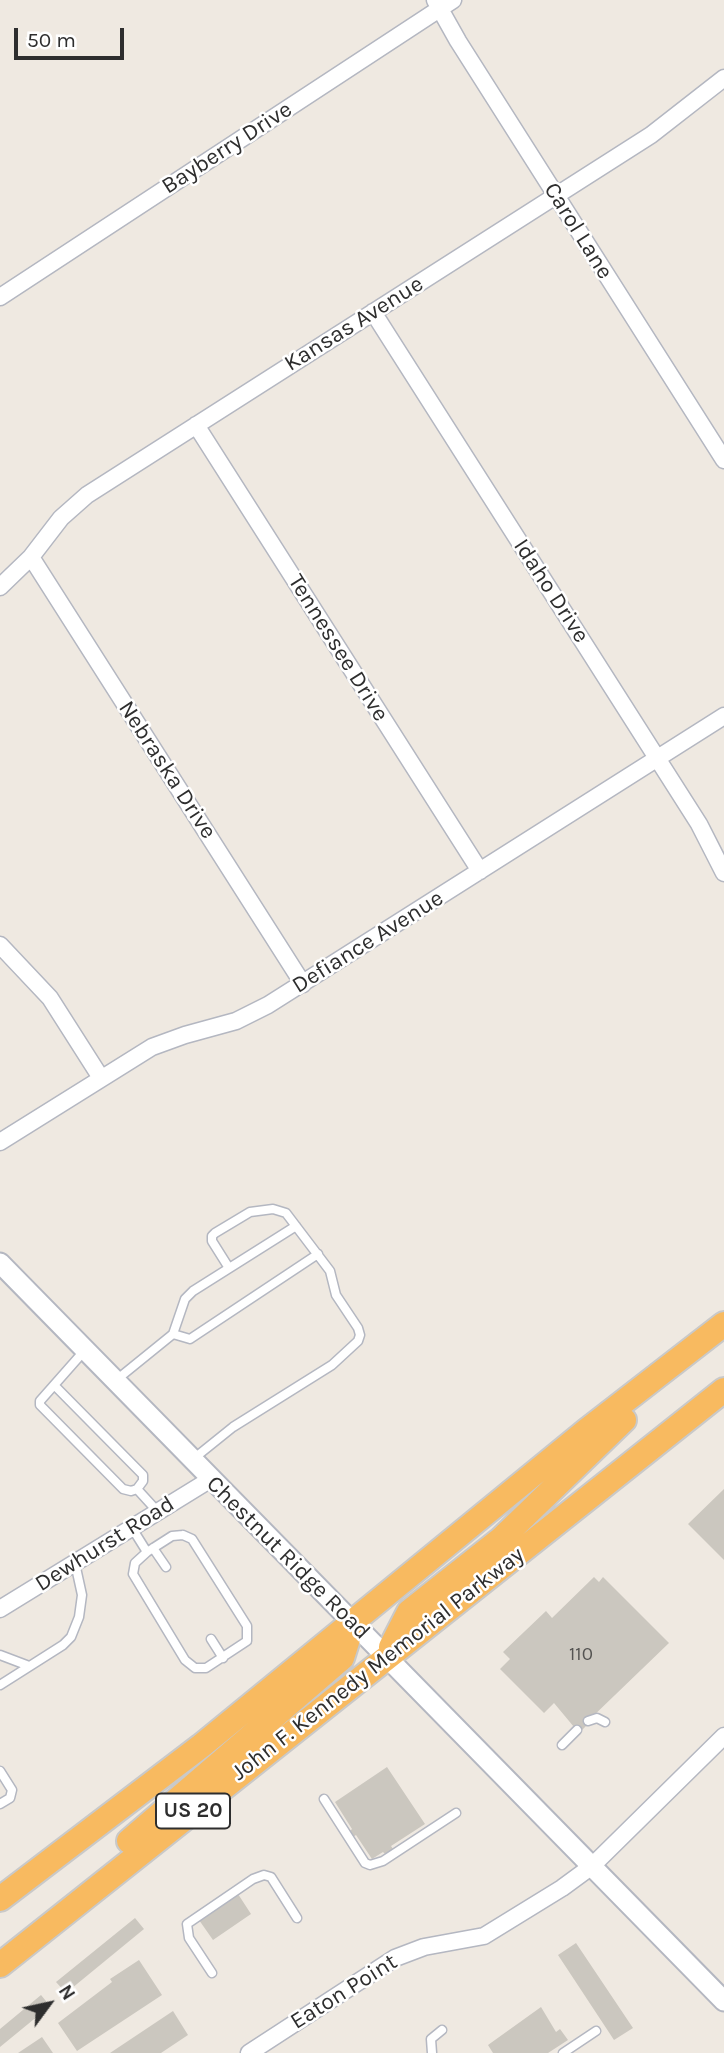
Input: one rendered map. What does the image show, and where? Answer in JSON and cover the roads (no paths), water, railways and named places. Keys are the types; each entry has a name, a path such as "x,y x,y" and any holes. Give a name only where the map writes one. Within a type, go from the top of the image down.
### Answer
{"highway":[{"name":"John F. Kennedy Memorial Parkway","path":"0,1899 201,1746 586,1431 724,1325"},
{"path":"385,1657 409,1612 500,1540 724,1325"},
{"name":"John F. Kennedy Memorial Parkway","path":"0,1965 724,1390"},
{"path":"0,1965 44,1915 342,1658 353,1623"}],"street":[{"name":"Carol Lane","path":"442,3 556,196 724,460"},
{"name":"Bayberry Drive","path":"0,297 442,3"},
{"name":"Kansas Avenue","path":"0,587 31,557 61,518 87,495 659,129 724,78"},
{"name":"Idaho Drive","path":"373,312 706,836 724,873"},
{"name":"Tennessee Drive","path":"196,425 480,871"},
{"name":"Nebraska Drive","path":"31,557 303,984"},
{"name":"Defiance Avenue","path":"0,1142 152,1047 236,1021 268,1005 724,716"},
{"path":"0,945 50,998 101,1078"},
{"name":"Chestnut Ridge Road","path":"0,1263 724,2001"},
{"name":"Dewhurst Road","path":"0,1609 211,1479"},
{"name":"Eaton Point","path":"248,2053 396,1958 424,1947 484,1936 562,1888 592,1866 724,1737"}],"lane":[{"path":"192,1460 233,1427 332,1365 358,1341 358,1328 336,1294 330,1271 286,1213 273,1209 250,1212 215,1233 212,1241 229,1268"},
{"path":"115,1381 173,1334 185,1298 296,1226"},
{"path":"173,1334 190,1339 318,1254"},
{"path":"54,1385 142,1475 143,1481 137,1489 123,1489 40,1405 40,1401 54,1385 85,1350"},
{"path":"137,1489 158,1512"},
{"path":"132,1528 166,1567"},
{"path":"183,1535 192,1539 247,1626 247,1641 206,1668 195,1668 185,1660 133,1574 135,1563 150,1550 172,1536 183,1535"},
{"path":"0,1685 63,1645 71,1637 79,1617 82,1595 75,1563"},
{"path":"211,1639 223,1658"},
{"path":"0,1656 29,1666"},
{"path":"588,1721 597,1718 606,1722"},
{"path":"562,1745 577,1730"},
{"path":"0,1771 12,1790 9,1798 0,1804"},
{"path":"324,1799 365,1863 370,1865 383,1861 456,1813"},
{"path":"212,1973 188,1938 187,1924 253,1879 264,1875 271,1877 297,1918"},
{"path":"432,2053 431,2039 442,2030"},
{"path":"563,2053 596,2031"}]}
